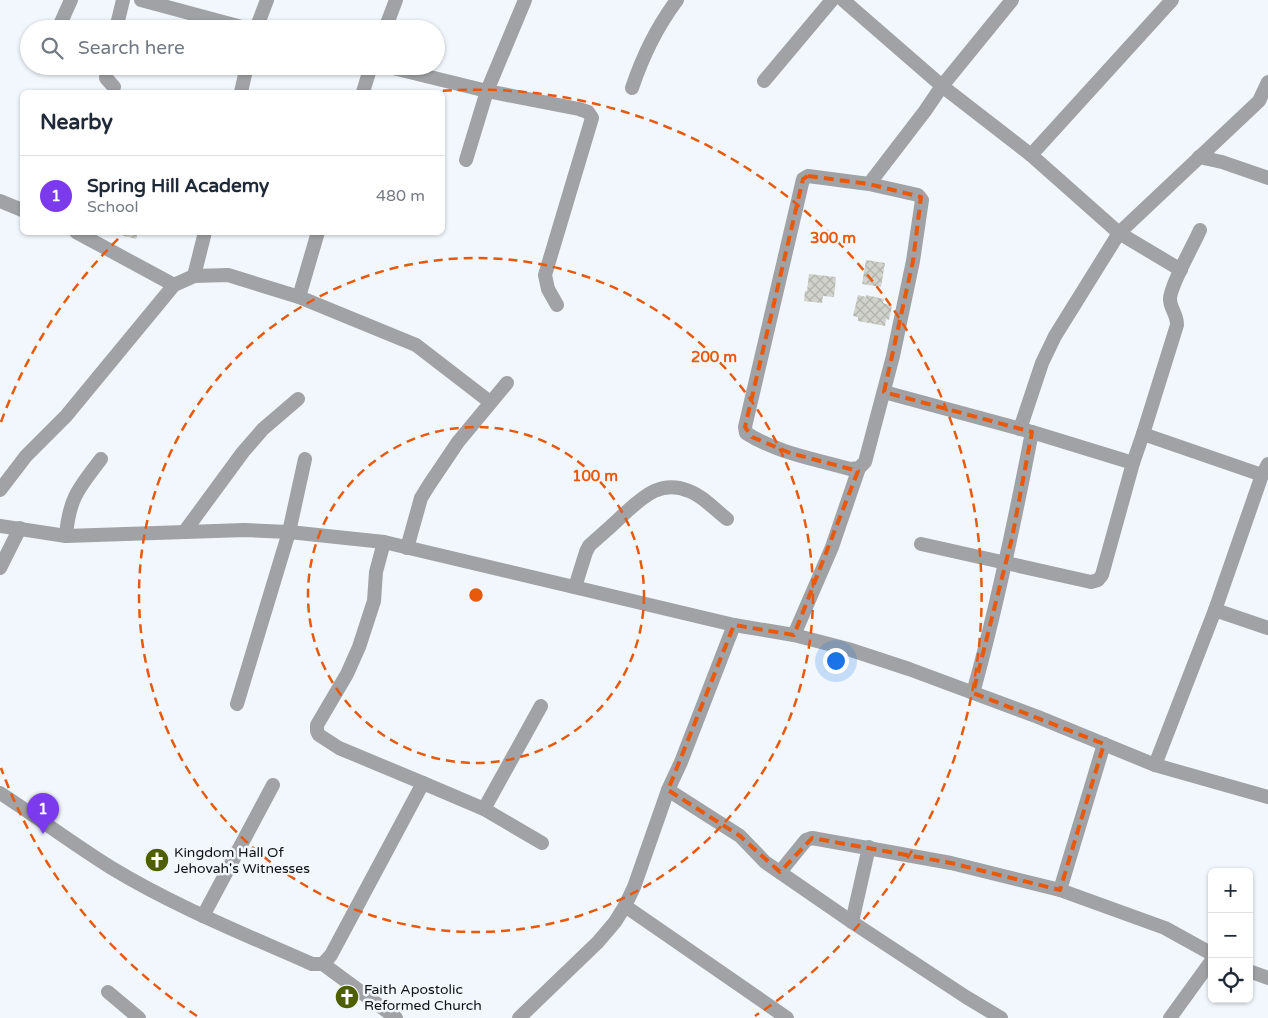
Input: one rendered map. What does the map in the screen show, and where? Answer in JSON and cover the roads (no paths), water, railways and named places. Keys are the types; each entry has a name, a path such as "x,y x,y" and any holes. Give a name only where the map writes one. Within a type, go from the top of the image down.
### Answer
{"street":[{"path":"62,20 71,0"},
{"path":"118,20 123,0"},
{"path":"141,0 215,20"},
{"path":"259,20 267,0"},
{"path":"388,20 396,0"},
{"path":"466,160 487,91 525,0"},
{"path":"632,88 641,59 651,40 678,0"},
{"path":"764,81 832,0"},
{"path":"843,0 942,86 1030,155 1118,233 1181,270"},
{"path":"869,184 942,86 1012,0"},
{"path":"1030,155 1172,0"},
{"path":"106,75 106,78 114,87"},
{"path":"241,90 245,75"},
{"path":"364,90 368,75"},
{"path":"422,75 487,91 579,109 588,112 592,118 545,275 548,289 557,305"},
{"path":"973,693 991,628 1006,562 1026,430 1042,363 1055,336 1118,233 1259,101 1268,82"},
{"path":"1199,157 1222,162 1268,178"},
{"path":"794,635 832,547 859,468 865,462 884,392 913,261 922,200 918,195 869,184 808,176 803,179 745,427 746,433 790,453 850,469 859,468"},
{"path":"0,201 20,209"},
{"path":"921,544 1091,582 1098,580 1102,575 1133,463 1177,325 1177,315 1172,307 1170,298 1200,230"},
{"path":"82,235 174,285"},
{"path":"194,276 204,235"},
{"path":"299,297 317,235"},
{"path":"0,490 26,456 71,409 174,285 194,276 228,275 299,297 416,345 490,402"},
{"path":"407,548 421,498 458,442 507,383"},
{"path":"884,392 1026,430 1133,463"},
{"path":"185,531 243,452 263,430 298,399"},
{"path":"1143,434 1265,470 1215,610 1156,765"},
{"path":"66,536 67,517 72,500 82,483 101,459"},
{"path":"237,704 289,532 305,459"},
{"path":"575,587 586,552 590,546 640,499 652,492 662,488 678,488 690,491 727,519"},
{"path":"0,526 66,536 245,530 289,532 384,542 734,625 794,635 848,649 973,693 1156,765 1268,797"},
{"path":"0,568 20,528"},
{"path":"384,542 376,572 374,601 359,647 347,674 317,725 319,735 339,748 484,809 542,843"},
{"path":"1215,610 1268,628"},
{"path":"519,1018 598,942 615,922 625,906 634,887 668,790 681,762 734,625"},
{"path":"484,809 541,706"},
{"path":"1060,890 1104,744"},
{"path":"323,964 332,955 423,783"},
{"path":"203,916 273,785"},
{"path":"668,790 740,836 757,854 780,872 852,922 966,998 1001,1018"},
{"path":"0,793 109,867 203,916 312,964 323,964 396,1018"},
{"path":"780,872 806,840 812,838 951,862 1060,890 1165,928 1208,952"},
{"path":"852,922 869,847"},
{"path":"625,906 787,1018"},
{"path":"1170,1018 1208,966"},
{"path":"1253,972 1268,978"},
{"path":"108,992 139,1018"}],"place":[{"name":"Spring Hill Academy","path":"43,834"},
{"name":"Kingdom Hall Of Jehovah's Witnesses","path":"157,860"},
{"name":"Faith Apostolic Reformed Church","path":"347,997"}]}
